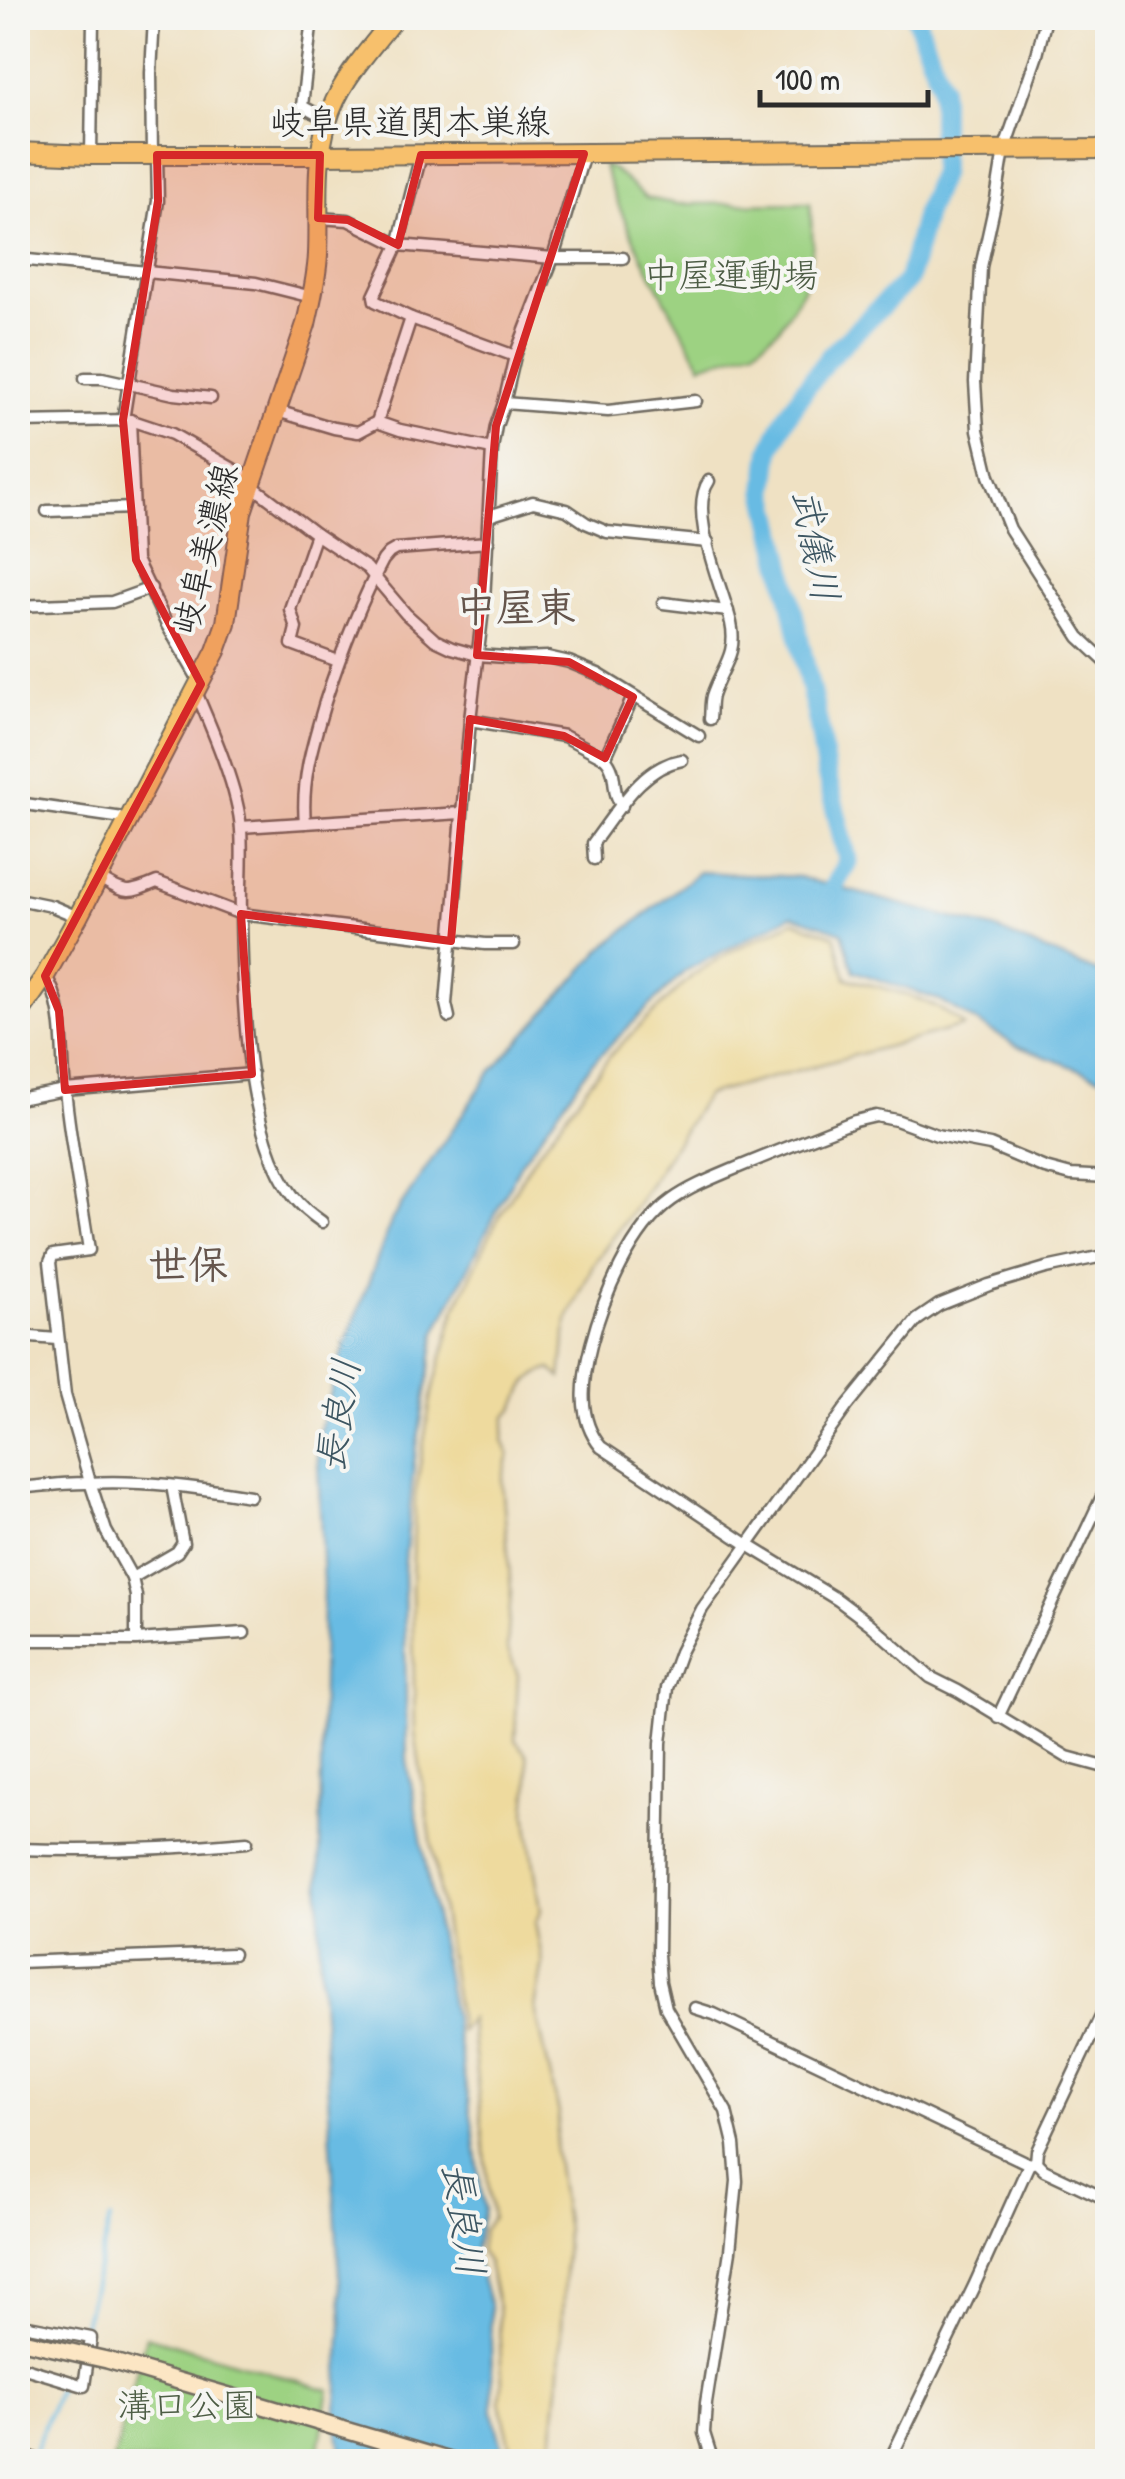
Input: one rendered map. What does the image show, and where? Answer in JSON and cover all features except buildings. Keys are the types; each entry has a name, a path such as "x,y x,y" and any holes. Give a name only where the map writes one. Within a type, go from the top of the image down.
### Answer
{"main road":[{"name":"岐阜美濃線","path":"18,1016 45,976 130,819 198,688 226,624 237,538 312,297 318,256 320,155 327,120 344,84 394,18"},
{"path":"997,150 1108,149"},
{"name":"岐阜県道関本巣線","path":"18,152 320,155 997,150"},
{"path":"18,2340 107,2360 454,2462"}],"street":[{"path":"91,154 93,18"},
{"path":"154,18 151,72 158,201 127,420 136,560 198,688 234,795 241,827 247,1030 266,1145 292,1195 322,1222"},
{"path":"312,18 302,106 327,120"},
{"path":"1046,18 1037,55 997,150 996,199 981,267 975,382 978,430 989,476 1010,529 1078,637 1108,664"},
{"path":"421,154 394,258 374,302 515,356"},
{"path":"449,1017 446,1004 484,601 492,449 515,356 553,258 584,154"},
{"path":"318,218 348,220 398,245 553,258 623,258"},
{"path":"18,258 256,283 312,297"},
{"path":"277,411 358,432 377,422 411,318"},
{"path":"85,378 211,398"},
{"path":"504,402 608,411 696,401"},
{"path":"18,422 127,420 172,434 242,474 316,534 367,568 434,640 477,654 569,662 598,674 699,736"},
{"path":"377,422 492,449"},
{"path":"709,482 702,508 734,642 712,696 710,719"},
{"path":"489,516 533,502 567,510 608,532 708,542"},
{"path":"48,511 134,508"},
{"path":"316,534 290,609 296,628 292,644 338,661"},
{"path":"305,823 308,756 338,661 373,578 388,553 488,542"},
{"path":"18,606 112,602 151,588"},
{"path":"663,603 728,611"},
{"path":"605,758 633,697"},
{"path":"470,720 564,736 605,758 612,766 616,800 622,806"},
{"path":"594,858 593,843 647,775 668,762 682,760"},
{"path":"18,803 130,819"},
{"path":"241,827 461,813"},
{"path":"98,878 124,892 157,882 241,914 452,941 514,944"},
{"path":"18,899 78,916"},
{"path":"45,976 53,986 59,1012 65,1090 89,1250 53,1255 50,1262 57,1340 65,1395 90,1482 106,1531 132,1578 136,1640"},
{"path":"18,1099 65,1090 252,1074"},
{"path":"1108,1177 1071,1175 990,1145 937,1136 876,1116 701,1184 670,1202 648,1224 619,1268 599,1314 586,1365 583,1410 590,1435 601,1448 838,1600 930,1678 1066,1757 1108,1768"},
{"path":"713,2462 704,2433 706,2403 737,2181 726,2111 666,2008 660,1982 661,1743 667,1688 702,1609 848,1406 918,1320 938,1305 990,1285 1108,1255"},
{"path":"18,1336 57,1340"},
{"path":"18,1488 90,1482 172,1486 250,1496"},
{"path":"998,1717 1108,1484"},
{"path":"132,1578 177,1552 183,1544 172,1486"},
{"path":"18,1640 136,1640 244,1633"},
{"path":"18,1849 152,1850 247,1842"},
{"path":"18,1962 233,1954"},
{"path":"890,2462 1108,2001"},
{"path":"695,2008 1108,2200"},
{"path":"18,2324 91,2338 84,2386 18,2366"}],"highlighted area":[{"path":"584,154 496,426 477,655 569,662 633,697 605,758 564,736 470,719 451,941 241,914 252,1074 65,1090 59,1011 45,976 201,684 136,560 123,420 158,201 157,155 320,155 318,218 348,220 398,245 421,155"}],"green space":[{"name":"中屋運動場","path":"603,165 646,198 678,204 810,203 813,244 803,289 779,329 756,348 701,365 635,242"},
{"name":"溝口公園","path":"146,2336 329,2390 317,2461 113,2462"}],"sand":[{"path":"794,921 835,936 846,978 923,1001 964,1026 706,1095 638,1203 593,1265 567,1321 561,1378 551,1369 539,1373 506,1416 503,1440 509,1455 502,1481 511,1590 507,1648 518,1675 515,1740 527,1755 526,1812 541,1910 535,1923 543,1963 535,2008 559,2113 555,2151 566,2230 560,2371 550,2461 514,2461 500,2401 498,2308 488,2263 480,2250 483,2231 492,2218 470,2019 460,2031 415,1733 415,1495 431,1398 455,1310 494,1226 533,1159 613,1052 693,975 731,951"}],"water":[{"name":"長良川","path":"699,872 799,877 994,929 1107,976 1107,1080 1017,1046 939,1000 854,971 842,932 792,915 685,971 592,1063 521,1163 436,1332 414,1463 404,1572 407,1761 472,2121 484,2210 474,2252 490,2306 493,2413 506,2461 375,2461 372,2451 357,2461 345,2461 336,2423 342,2322 319,1949 323,1583 317,1440 342,1354 392,1219 490,1073 603,948"}],"waterway":[{"name":"武儀川","path":"829,896 848,861 766,490 771,449 804,390 830,356 908,280 925,213 941,172 941,85 916,18"},
{"path":"82,2333 110,2220"},
{"path":"33,2455 60,2384"}],"district":[{"name":"中屋東","path":"516,607"},
{"name":"世保","path":"188,1264"}]}
